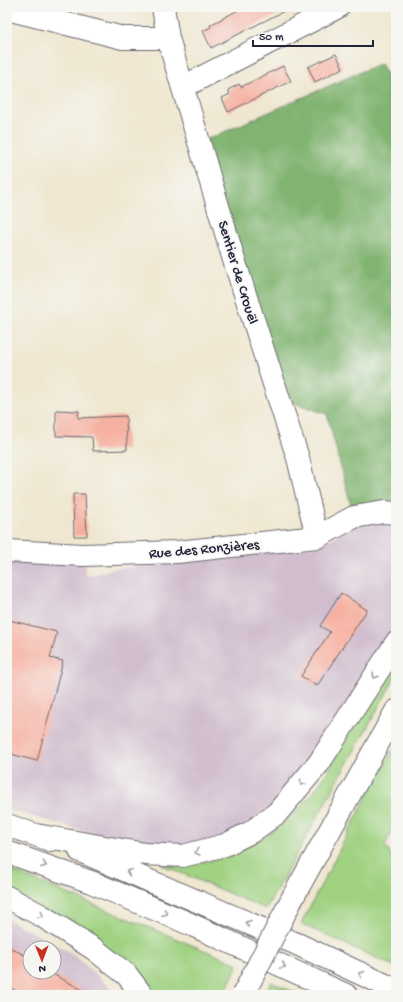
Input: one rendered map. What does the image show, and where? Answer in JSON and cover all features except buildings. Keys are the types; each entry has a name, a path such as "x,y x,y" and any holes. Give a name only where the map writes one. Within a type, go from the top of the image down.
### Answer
{"main road":[{"name":"Sentier de Crouël","path":"162,7 168,38 234,260 298,458 317,537"},
{"path":"182,87 338,7"},
{"path":"7,9 124,38 168,38"},
{"name":"Rue des Ronzières","path":"7,551 83,555 177,552 317,537 354,517 384,512 396,513"},
{"path":"36,835 145,854 183,856 225,846 251,832 277,813 319,763 396,643"},
{"path":"243,995 294,895 396,712"},
{"path":"7,825 74,848 297,944 396,990"},
{"path":"7,852 91,882 183,921 346,995"},
{"path":"7,897 42,916 94,949 127,975 142,995"}],"shaded area":[{"path":"396,519 396,629 332,729 272,807 224,838 147,850 7,809 7,541 83,555 86,576 114,569 318,546 357,524"},
{"path":"7,919 47,940 22,940 22,980 62,980 62,948 73,954 118,995 7,995"}],"green space":[{"path":"381,63 396,96 396,513 354,517 327,414 279,398 199,143"},
{"path":"396,660 396,676 266,909 162,865 198,863 217,859 236,852 270,833 301,807 325,776 340,746 360,713"},
{"path":"396,745 396,823 385,845 396,864 396,967 301,924 373,785"},
{"path":"7,869 238,964 224,995 151,995 7,889"},
{"path":"271,982 301,995 265,995"}]}
